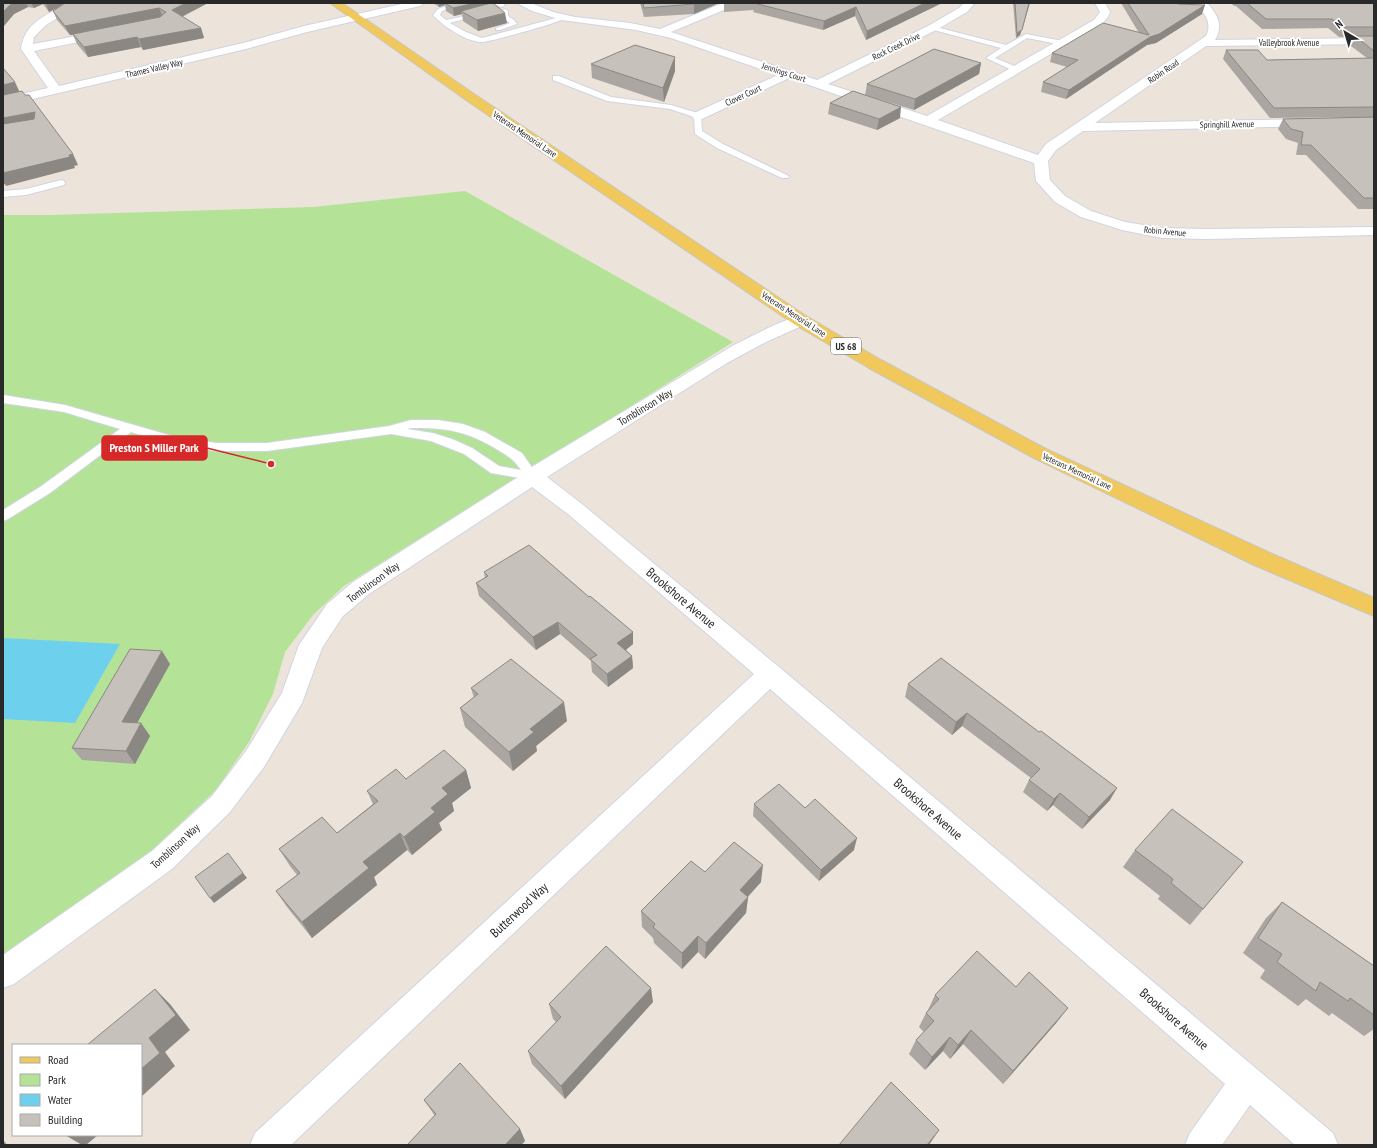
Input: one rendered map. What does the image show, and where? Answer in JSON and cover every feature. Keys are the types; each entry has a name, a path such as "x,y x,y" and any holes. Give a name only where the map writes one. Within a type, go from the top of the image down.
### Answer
{"main road":[{"name":"Veterans Memorial Lane","path":"335,3 476,102 800,320 875,364 1039,453 1262,559 1374,607"}],"street":[{"path":"54,86 35,63 27,49 26,41 38,25 78,3"},
{"name":"Thames Valley Way","path":"3,93 54,86 263,42 304,29 420,3"},
{"name":"Jennings Court","path":"522,3 545,14 563,18 628,26 661,32 928,120 1041,161"},
{"path":"661,32 732,3"},
{"name":"Rock Creek Drive","path":"818,84 932,28 963,10 970,3"},
{"path":"928,120 1063,43 1103,17 1105,12 1100,3"},
{"name":"Robin Road","path":"1080,127 1211,38 1215,32 1216,24 1210,12 1201,3"},
{"path":"27,49 114,32"},
{"name":"Valleybrook Avenue","path":"1205,43 1374,41"},
{"name":"Clover Court","path":"698,116 789,74"},
{"name":"Thames Valley Way","path":"3,102 54,86"},
{"name":"Springhill Avenue","path":"1080,127 1326,123"},
{"path":"1041,161 1051,147 1080,127"},
{"name":"Robin Avenue","path":"1041,161 1043,182 1060,199 1086,214 1122,226 1162,232 1206,234 1374,231"},
{"name":"Tomblinson Way","path":"3,974 162,860 221,804 255,759 293,696 311,645 336,610 361,588 532,476 736,352 776,329 800,320"},
{"name":"Brookshore Avenue","path":"532,476 575,508 1320,1145"},
{"name":"Butterwood Way","path":"267,1145 770,674"},
{"path":"1202,1145 1247,1082"}],"lane":[{"path":"500,6 534,26"},
{"path":"464,35 496,30 514,24 512,21 504,17 500,6"},
{"path":"479,9 485,12 462,7 440,10 436,15 464,35 482,40 563,18"},
{"path":"444,22 462,7"},
{"path":"932,28 1007,48"},
{"path":"1016,70 990,58 1026,36 1063,43"},
{"path":"556,78 610,99 671,107 698,116 698,132 720,146 786,176"},
{"path":"3,194 26,192 61,183"},
{"path":"3,399 65,409 129,428 193,444 216,447 241,448 294,444 390,430 411,424 438,424 463,428 481,435 518,456 532,476"},
{"path":"3,516 45,490 129,428"},
{"path":"390,430 433,437 459,446 496,470 532,476"}],"green space":[{"path":"465,191 733,342 344,586 313,615 285,652 273,694 249,742 216,790 150,852 3,955 3,215 50,215 313,207"}],"water":[{"path":"3,638 120,644 75,723 3,719"}],"building":[{"path":"3,3 13,3 3,12"},
{"path":"65,3 186,3 172,10 201,28 139,39 137,37 84,47 73,34 160,17 166,12 159,8 65,26 53,11"},
{"path":"445,3 475,3 453,8"},
{"path":"491,3 505,13 477,20 461,11"},
{"path":"643,3 697,3 644,8"},
{"path":"754,3 925,3 867,31 856,7 824,21"},
{"path":"1015,3 1029,3 1022,30 1017,33"},
{"path":"1128,3 1177,3 1205,5 1159,34 1150,37 1069,90 1043,82 1078,60 1052,53 1103,23 1149,35"},
{"path":"1247,3 1374,3 1374,27 1343,27 1332,19 1266,19"},
{"path":"1355,36 1374,36 1374,51"},
{"path":"635,45 675,57 663,88 591,64"},
{"path":"934,49 981,63 915,99 867,84"},
{"path":"1226,50 1258,50 1267,60 1374,58 1374,107 1274,108"},
{"path":"3,68 15,82 3,85"},
{"path":"22,91 25,95 29,95 73,154 69,155 70,157 3,173 3,124 34,119 35,112 3,118 3,95"},
{"path":"853,91 901,107 879,119 830,103"},
{"path":"1374,117 1374,198 1364,198 1311,145 1301,145 1303,132 1291,129 1283,119"},
{"path":"529,545 589,597 590,596 633,632 617,643 632,656 607,674 590,659 597,655 558,622 533,637 476,583 488,576 484,572"},
{"path":"130,649 162,651 122,722 141,723 126,751 72,748"},
{"path":"941,658 1039,732 1041,731 1117,788 1089,817 1060,793 1054,799 1029,780 1040,769 967,713 956,722 908,684"},
{"path":"511,659 564,702 530,729 534,732 509,752 460,708 478,694 471,688"},
{"path":"444,750 466,770 442,788 448,794 431,808 435,812 404,837 400,833 363,862 369,868 302,922 276,891 300,873 279,849 322,817 337,833 378,801 367,791 396,769 406,779"},
{"path":"779,784 805,808 815,799 857,838 821,870 754,804"},
{"path":"1172,809 1243,862 1203,909 1171,883 1173,879 1135,850"},
{"path":"734,842 763,865 740,890 748,897 706,943 698,936 682,953 653,927 655,924 641,911 691,861 705,872"},
{"path":"228,853 243,873 210,898 195,877"},
{"path":"1282,902 1374,966 1374,1015 1350,998 1348,1001 1320,982 1316,991 1277,962 1282,954 1258,938"},
{"path":"606,946 651,988 561,1086 528,1051 561,1017 549,1004"},
{"path":"977,951 1016,987 1029,972 1068,1008 1013,1071 971,1030 958,1045 950,1037 932,1057 916,1040 934,1021 926,1013 939,999 935,995"},
{"path":"155,989 176,1015 149,1038 160,1053 142,1068 142,1044 88,1044"},
{"path":"460,1063 520,1129 505,1145 407,1145 436,1114 424,1100"},
{"path":"891,1082 939,1130 927,1145 839,1145"}],"place":[{"name":"Preston S Miller Park","path":"271,464"}]}
